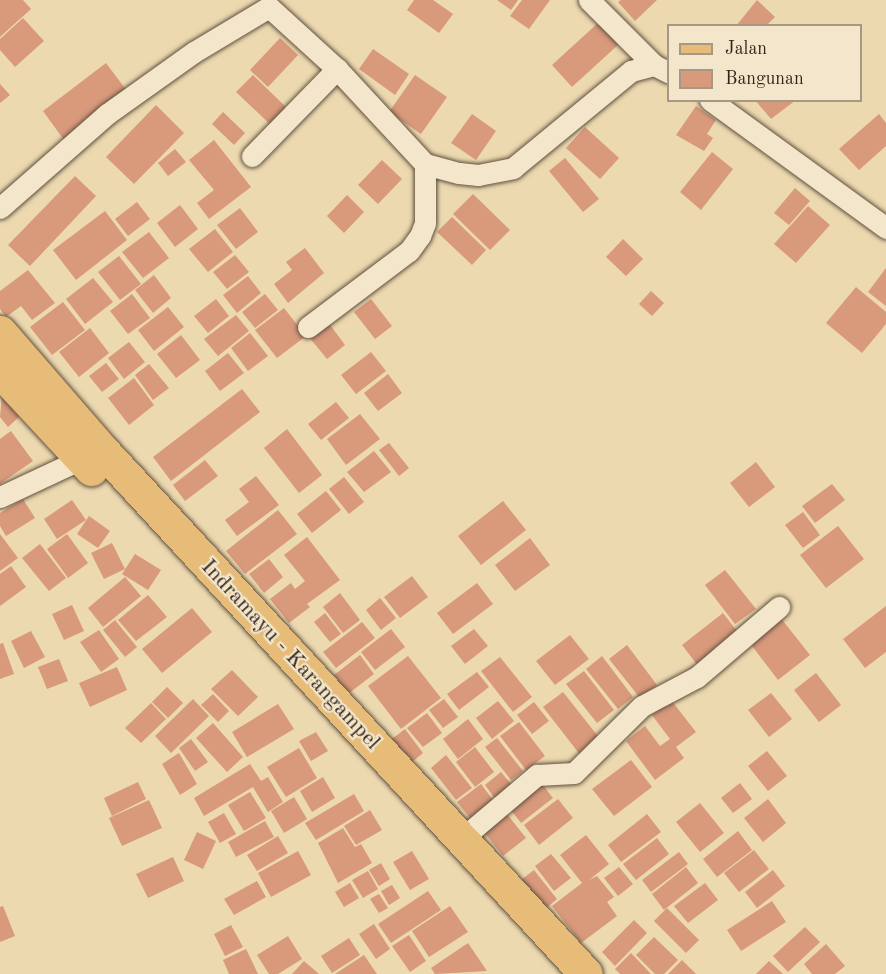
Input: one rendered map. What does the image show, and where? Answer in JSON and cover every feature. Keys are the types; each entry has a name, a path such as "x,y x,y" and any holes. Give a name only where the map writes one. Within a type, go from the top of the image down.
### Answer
{"main road":[{"name":"Indramayu - Karangampel","path":"0,332 253,631"},
{"name":"Indramayu - Karangampel","path":"0,371 81,459 253,631 462,852 586,974"},
{"name":"Indramayu - Karangampel","path":"462,852 555,974"}],"street":[{"path":"590,0 661,68"},
{"path":"0,208 107,114 203,46 272,4 337,69 424,164 478,175 513,168 631,70 661,68"},
{"path":"252,156 337,69"},
{"path":"713,102 886,228"},
{"path":"308,327 408,251 420,236 425,223 424,164"},
{"path":"0,497 81,459"},
{"path":"462,852 537,775 574,773 642,706 697,677 779,607"}],"building":[{"path":"0,0 23,0 31,9 0,37"},
{"path":"414,0 433,0 453,14 439,33 407,10"},
{"path":"497,0 518,0 511,10"},
{"path":"522,0 550,0 529,29 510,16"},
{"path":"621,0 657,0 635,21 618,2"},
{"path":"757,0 775,17 768,24 738,24"},
{"path":"23,18 44,41 15,67 0,50 0,39"},
{"path":"599,22 619,44 572,87 552,65"},
{"path":"280,38 298,55 268,87 250,70"},
{"path":"373,49 409,74 395,95 359,69"},
{"path":"106,63 127,91 64,140 43,111"},
{"path":"253,75 290,111 274,128 236,92"},
{"path":"415,75 447,97 421,134 389,112"},
{"path":"0,84 10,95 0,103"},
{"path":"757,102 793,102 771,119"},
{"path":"156,105 184,133 134,184 106,157"},
{"path":"696,106 716,120 707,134 713,138 704,151 676,135"},
{"path":"223,112 245,133 234,145 212,124"},
{"path":"472,114 496,131 476,160 451,143"},
{"path":"879,114 886,123 886,146 859,170 839,149"},
{"path":"585,127 619,158 600,179 566,148"},
{"path":"214,140 251,187 209,219 197,203 214,190 189,160"},
{"path":"175,149 186,162 168,176 158,163"},
{"path":"712,152 733,169 701,210 680,192"},
{"path":"565,158 599,199 583,212 549,171"},
{"path":"382,160 402,179 378,204 358,185"},
{"path":"75,176 96,196 30,266 8,245"},
{"path":"795,188 810,201 789,225 774,213"},
{"path":"473,194 510,230 490,250 453,214"},
{"path":"347,195 364,212 344,233 327,216"},
{"path":"137,202 150,219 128,236 115,219"},
{"path":"180,205 198,229 175,247 157,223"},
{"path":"808,206 830,225 796,263 774,244"},
{"path":"240,208 258,232 236,249 217,225"},
{"path":"105,211 127,240 76,280 53,250"},
{"path":"452,217 486,250 472,265 437,232"},
{"path":"215,229 233,252 208,272 189,249"},
{"path":"149,232 169,258 143,278 122,252"},
{"path":"623,239 643,259 626,276 606,257"},
{"path":"305,248 324,273 288,303 274,284 292,270 286,262"},
{"path":"235,255 249,272 227,289 213,272"},
{"path":"119,256 141,284 120,300 98,272"},
{"path":"886,268 886,306 868,292"},
{"path":"28,270 55,303 32,320 21,306 6,317 0,309 0,291"},
{"path":"154,275 171,298 153,313 135,290"},
{"path":"248,276 261,293 237,313 223,295"},
{"path":"93,278 113,302 85,324 66,299"},
{"path":"856,287 886,312 886,324 862,353 826,323"},
{"path":"651,291 664,303 652,316 639,304"},
{"path":"132,294 150,318 128,334 110,311"},
{"path":"265,294 278,310 255,328 242,312"},
{"path":"216,299 229,316 208,333 194,316"},
{"path":"371,299 392,326 375,339 354,312"},
{"path":"63,302 85,330 52,355 30,327"},
{"path":"168,307 184,327 154,351 138,330"},
{"path":"284,308 306,336 277,358 255,330"},
{"path":"236,315 249,331 218,356 204,339"},
{"path":"328,322 345,345 327,359 309,337"},
{"path":"90,328 109,353 79,377 59,352"},
{"path":"250,333 268,356 248,371 231,348"},
{"path":"181,335 200,360 176,378 157,354"},
{"path":"129,342 145,362 124,379 108,358"},
{"path":"371,352 386,371 356,394 341,375"},
{"path":"228,353 244,373 220,391 205,371"},
{"path":"106,363 119,379 102,392 89,376"},
{"path":"149,364 169,388 153,400 135,375"},
{"path":"388,374 402,393 378,411 364,393"},
{"path":"134,378 154,405 129,425 108,398"},
{"path":"242,389 260,412 171,481 153,457"},
{"path":"2,395 20,416 8,427 0,417"},
{"path":"336,402 349,418 321,440 308,424"},
{"path":"360,414 380,439 346,465 327,439"},
{"path":"287,429 322,475 299,493 264,448"},
{"path":"11,431 33,461 0,484 0,439"},
{"path":"389,443 409,468 399,476 379,450"},
{"path":"374,451 391,472 364,492 347,472"},
{"path":"205,460 218,476 185,501 173,485"},
{"path":"756,462 775,487 749,507 730,483"},
{"path":"256,476 279,505 237,536 225,520 249,502 239,489"},
{"path":"344,477 364,502 349,514 329,489"},
{"path":"832,484 845,500 815,523 802,506"},
{"path":"326,491 341,510 312,533 297,514"},
{"path":"23,499 35,518 6,536 0,526 0,513"},
{"path":"72,500 86,520 57,539 44,519"},
{"path":"503,501 526,530 481,565 458,536"},
{"path":"278,510 297,534 245,574 226,551"},
{"path":"803,512 820,535 803,548 785,525"},
{"path":"89,516 110,531 98,548 77,534"},
{"path":"838,526 864,559 826,588 800,555"},
{"path":"0,534 18,558 0,571"},
{"path":"67,534 88,563 68,578 47,549"},
{"path":"307,537 340,580 307,604 310,607 289,623 270,599 291,583 295,589 305,581 284,555"},
{"path":"530,538 550,565 515,591 495,565"},
{"path":"112,543 125,569 104,579 91,553"},
{"path":"40,544 66,578 49,591 22,558"},
{"path":"135,554 161,570 148,590 122,574"},
{"path":"269,559 283,577 264,593 249,574"},
{"path":"11,566 26,587 0,606 0,574"},
{"path":"725,570 756,609 735,624 705,585"},
{"path":"412,576 428,597 400,618 384,597"},
{"path":"125,577 141,596 103,627 88,608"},
{"path":"477,583 493,604 453,634 437,613"},
{"path":"340,593 360,620 343,633 323,607"},
{"path":"148,595 167,617 136,641 118,620"},
{"path":"380,598 396,618 381,630 366,610"},
{"path":"72,605 84,631 64,640 52,614"},
{"path":"886,606 886,652 865,668 843,639"},
{"path":"192,608 212,632 162,673 142,649"},
{"path":"325,613 341,634 330,642 314,622"},
{"path":"723,613 740,635 699,667 682,645"},
{"path":"780,617 810,655 778,680 749,642"},
{"path":"115,620 137,647 125,657 103,630"},
{"path":"362,622 375,638 336,668 323,652"},
{"path":"391,629 405,647 375,670 361,652"},
{"path":"474,629 488,646 465,664 451,646"},
{"path":"99,630 119,659 101,672 80,642"},
{"path":"31,631 45,657 24,668 11,641"},
{"path":"570,635 589,659 555,685 536,661"},
{"path":"3,643 14,674 0,679 0,644"},
{"path":"627,645 657,685 640,698 609,659"},
{"path":"360,655 374,674 348,694 334,675"},
{"path":"408,656 441,698 401,729 368,686"},
{"path":"602,656 633,697 618,709 586,669"},
{"path":"500,657 532,697 513,712 481,671"},
{"path":"59,659 68,681 47,689 38,667"},
{"path":"117,667 127,690 90,707 79,683"},
{"path":"232,670 258,697 238,716 211,689"},
{"path":"584,671 614,710 597,723 566,684"},
{"path":"477,672 489,687 459,710 447,694"},
{"path":"816,673 841,705 819,722 794,690"},
{"path":"167,687 183,703 168,718 152,702"},
{"path":"563,692 601,740 581,756 543,707"},
{"path":"771,693 792,719 769,737 748,710"},
{"path":"213,694 229,711 218,722 201,705"},
{"path":"193,699 209,716 171,753 155,736"},
{"path":"444,699 458,717 443,728 429,710"},
{"path":"671,700 696,732 676,747 684,758 655,780 626,741 645,726 660,746 670,739 652,715"},
{"path":"498,701 514,721 492,739 476,718"},
{"path":"534,702 549,721 532,734 517,715"},
{"path":"151,703 166,719 141,743 125,728"},
{"path":"278,704 294,729 247,757 232,732"},
{"path":"427,713 442,733 423,747 407,728"},
{"path":"468,719 483,739 458,759 443,739"},
{"path":"519,722 545,756 526,770 500,736"},
{"path":"213,723 243,757 227,772 196,738"},
{"path":"405,729 423,753 407,766 388,742"},
{"path":"316,732 328,751 311,761 299,741"},
{"path":"497,738 523,771 511,780 485,747"},
{"path":"191,739 208,762 195,771 179,748"},
{"path":"475,747 494,772 475,787 456,762"},
{"path":"299,748 317,778 286,797 267,767"},
{"path":"767,751 787,776 768,791 748,766"},
{"path":"179,753 197,784 180,795 162,764"},
{"path":"446,755 472,788 456,800 431,768"},
{"path":"631,760 652,787 614,816 592,789"},
{"path":"250,764 261,781 268,777 283,802 268,812 253,787 204,816 194,798"},
{"path":"501,772 519,794 502,808 485,785"},
{"path":"323,777 335,798 312,812 300,791"},
{"path":"539,780 553,798 521,823 507,805"},
{"path":"138,782 146,799 112,816 104,798"},
{"path":"740,783 752,799 733,813 721,798"},
{"path":"481,784 493,800 470,818 457,802"},
{"path":"250,792 266,818 244,831 228,805"},
{"path":"354,794 364,811 316,840 305,823"},
{"path":"294,797 307,819 284,833 271,811"},
{"path":"558,799 573,818 539,845 524,825"},
{"path":"768,799 786,823 763,842 744,818"},
{"path":"149,800 162,828 122,846 109,818"},
{"path":"700,803 724,833 700,852 676,822"},
{"path":"503,809 526,838 503,856 480,827"},
{"path":"370,810 382,830 356,845 344,826"},
{"path":"224,813 236,834 220,843 208,822"},
{"path":"647,814 661,832 621,862 608,845"},
{"path":"265,821 274,837 236,857 228,842"},
{"path":"343,828 355,847 361,844 372,863 338,883 318,843"},
{"path":"738,831 752,850 717,877 703,859"},
{"path":"197,832 216,841 203,869 184,860"},
{"path":"586,835 609,864 589,880 597,876 614,897 607,902 617,916 581,943 552,906 582,883 560,855"},
{"path":"278,836 288,853 257,871 247,855"},
{"path":"657,838 669,854 636,880 623,864"},
{"path":"754,850 769,869 739,892 724,873"},
{"path":"298,851 311,875 271,897 258,873"},
{"path":"412,851 429,879 410,890 393,862"},
{"path":"679,852 688,864 651,892 642,880"},
{"path":"551,854 571,878 554,891 535,866"},
{"path":"173,857 184,881 148,898 136,874"},
{"path":"381,863 390,879 379,886 369,870"},
{"path":"619,867 633,884 618,896 604,878"},
{"path":"686,867 698,883 664,910 652,894"},
{"path":"534,870 557,899 544,910 521,880"},
{"path":"773,870 785,886 757,908 745,892"},
{"path":"368,871 378,889 363,898 352,880"},
{"path":"257,881 266,897 234,915 224,899"},
{"path":"350,883 359,898 344,907 335,892"},
{"path":"705,883 718,900 688,923 674,906"},
{"path":"392,885 400,898 389,905 381,891"},
{"path":"428,891 441,910 391,943 378,924"},
{"path":"379,894 388,908 379,913 370,899"},
{"path":"772,901 786,922 741,951 727,930"},
{"path":"3,906 15,936 0,942 0,907"},
{"path":"450,906 468,932 429,957 412,931"},
{"path":"667,908 699,940 686,953 654,921"},
{"path":"634,920 647,933 615,966 602,952"},
{"path":"374,924 390,949 376,959 359,934"},
{"path":"231,925 243,947 225,956 214,934"},
{"path":"805,927 820,942 788,972 773,956"},
{"path":"409,935 426,961 410,972 392,946"},
{"path":"288,936 302,959 278,974 269,974 257,955"},
{"path":"654,937 678,960 664,974 655,974 636,955"},
{"path":"349,938 360,955 332,973 321,956"},
{"path":"468,943 487,971 435,974 431,968"},
{"path":"826,944 845,966 835,974 812,974 804,964"},
{"path":"246,949 258,974 229,974 223,960"},
{"path":"631,953 651,974 620,974 615,969"},
{"path":"364,955 377,974 335,974"},
{"path":"682,960 696,974 668,974"},
{"path":"304,961 319,974 292,974"},
{"path":"769,961 783,974 756,974"}]}
